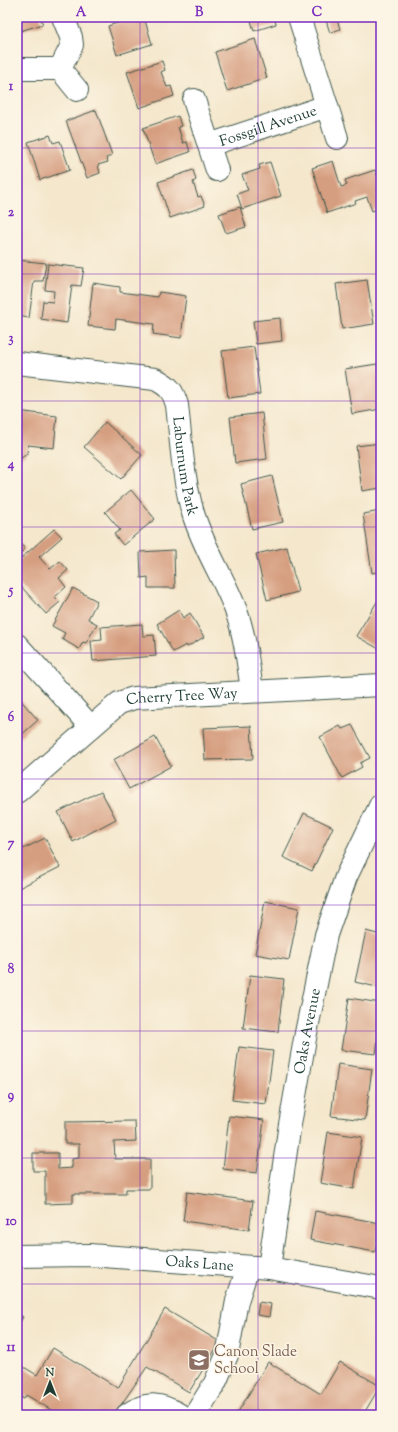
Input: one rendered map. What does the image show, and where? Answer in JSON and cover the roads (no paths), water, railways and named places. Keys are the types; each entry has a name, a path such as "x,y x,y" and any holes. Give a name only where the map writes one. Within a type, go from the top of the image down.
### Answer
{"street":[{"path":"60,70 72,45 71,37 63,17"},
{"name":"Fossgill Avenue","path":"299,17 337,138"},
{"path":"21,70 60,70 77,90"},
{"name":"Fossgill Avenue","path":"194,100 217,170"},
{"name":"Fossgill Avenue","path":"209,145 327,106"},
{"name":"Laburnum Park","path":"17,362 155,379 166,384 174,394 177,405 187,487 193,514 202,539 235,606 241,625 252,691"},
{"path":"17,645 91,727"},
{"name":"Cherry Tree Way","path":"17,792 119,703 134,698 381,685"},
{"name":"Oaks Avenue","path":"195,1415 215,1383 228,1355 237,1301 258,1268 294,1100 326,935 346,877 381,804"},
{"name":"Oaks Lane","path":"17,1256 89,1255 258,1268 381,1288"},
{"path":"127,1415 139,1407 155,1404 175,1411 180,1415"}],"place":[{"name":"Canon Slade School","path":"199,1360"}]}
